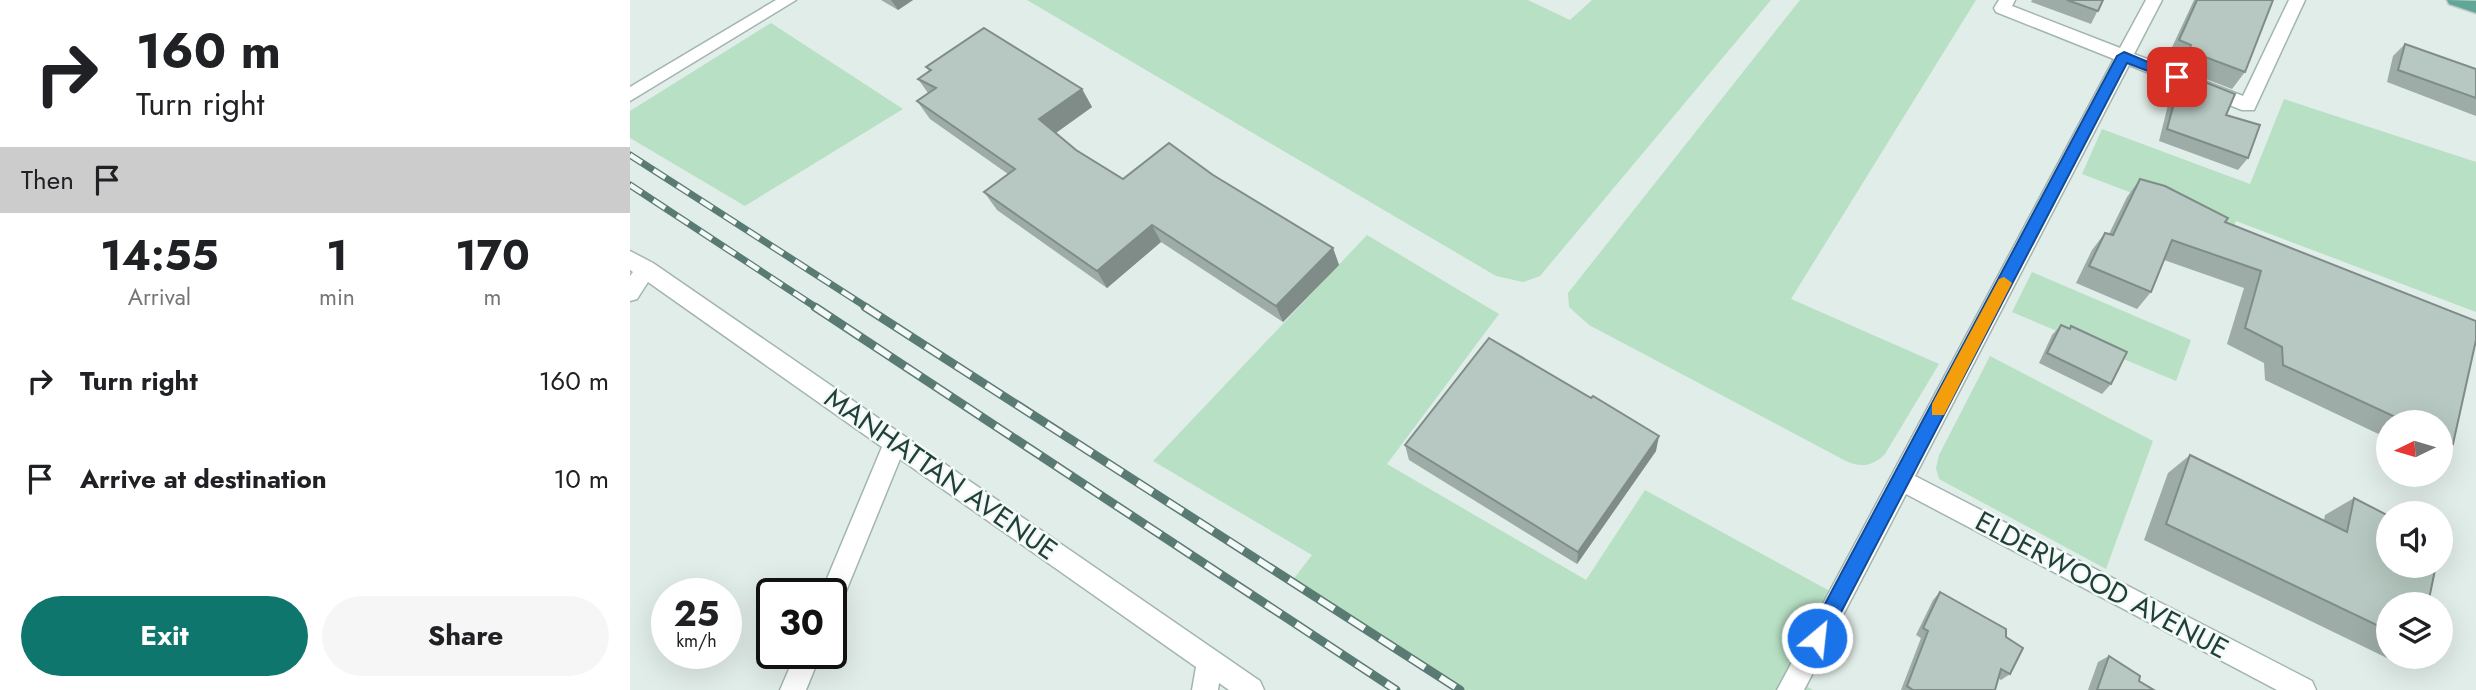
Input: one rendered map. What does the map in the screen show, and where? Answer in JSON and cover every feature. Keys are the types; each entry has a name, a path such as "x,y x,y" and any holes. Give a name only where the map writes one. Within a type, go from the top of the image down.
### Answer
{"main road":[{"path":"2455,0 2476,7"}],"street":[{"path":"630,95 788,0"},
{"path":"2007,0 2002,8 2248,105 2297,0"},
{"path":"1790,690 2154,0"},
{"path":"630,293 638,264"},
{"name":"MANHATTAN AVENUE","path":"638,264 1251,690"},
{"path":"839,578 895,443"},
{"name":"ELDERWOOD AVENUE","path":"1901,480 2303,690"},
{"path":"1205,690 1210,662"},
{"path":"793,690 802,669"}],"green space":[{"path":"1027,0 1528,0 1570,20 1592,0 1771,0 1540,276 1523,282 1496,276"},
{"path":"1800,0 1976,0 1791,299 1939,364 1885,454 1866,465 1844,460 1589,325 1569,307 1568,293"},
{"path":"771,23 903,109 745,206 630,138 630,111"},
{"path":"2284,99 2476,162 2476,312 2236,221 2232,231 2082,174 2102,129 2250,184"},
{"path":"1367,235 1499,314 1387,464 1586,580 1645,490 1839,596 1795,680 1813,690 1461,690 1292,581 1312,555 1153,461"},
{"path":"2032,272 2191,340 2176,381 2012,312"},
{"path":"1990,356 2153,441 2106,569 1939,479 1936,468 1939,455"}],"building":[{"path":"2067,0 2103,0 2098,11"},
{"path":"2197,0 2273,0 2245,72 2189,51 2191,45 2179,40"},
{"path":"984,28 1082,89 1039,119 1076,150 1123,179 1169,143 1213,175 1333,248 1276,306 1152,225 1097,271 984,192 1015,169 917,101 936,88 918,79 931,70 926,67"},
{"path":"2405,44 2476,69 2476,98 2398,70"},
{"path":"2182,73 2235,94 2226,115 2260,125 2248,158 2167,129"},
{"path":"2140,179 2165,186 2228,218 2225,222 2476,321 2476,340 2454,439 2454,410 2380,410 2283,365 2282,347 2245,328 2261,271 2172,240 2151,292 2089,266 2105,233 2113,235"},
{"path":"2061,325 2070,329 2071,326 2127,352 2111,384 2047,353"},
{"path":"1489,338 1659,436 1578,552 1405,445"},
{"path":"2190,455 2347,532 2354,498 2376,509 2376,578 2433,578 2430,592 2376,592 2376,625 2166,524"},
{"path":"1940,592 2006,629 2006,637 2023,648 2010,674 2001,669 1995,690 1913,690 1907,686 1928,631 1923,628"},
{"path":"2109,656 2140,676 2139,681 2154,690 2097,690"}],"railway":[{"path":"630,155 868,308"},
{"path":"630,185 817,308"},
{"path":"815,307 1396,690"},
{"path":"865,307 1460,690"}],"slow traffic":[{"path":"1938,410 2004,283"}],"route":[{"path":"1817,638 2124,56 2177,77"}]}
